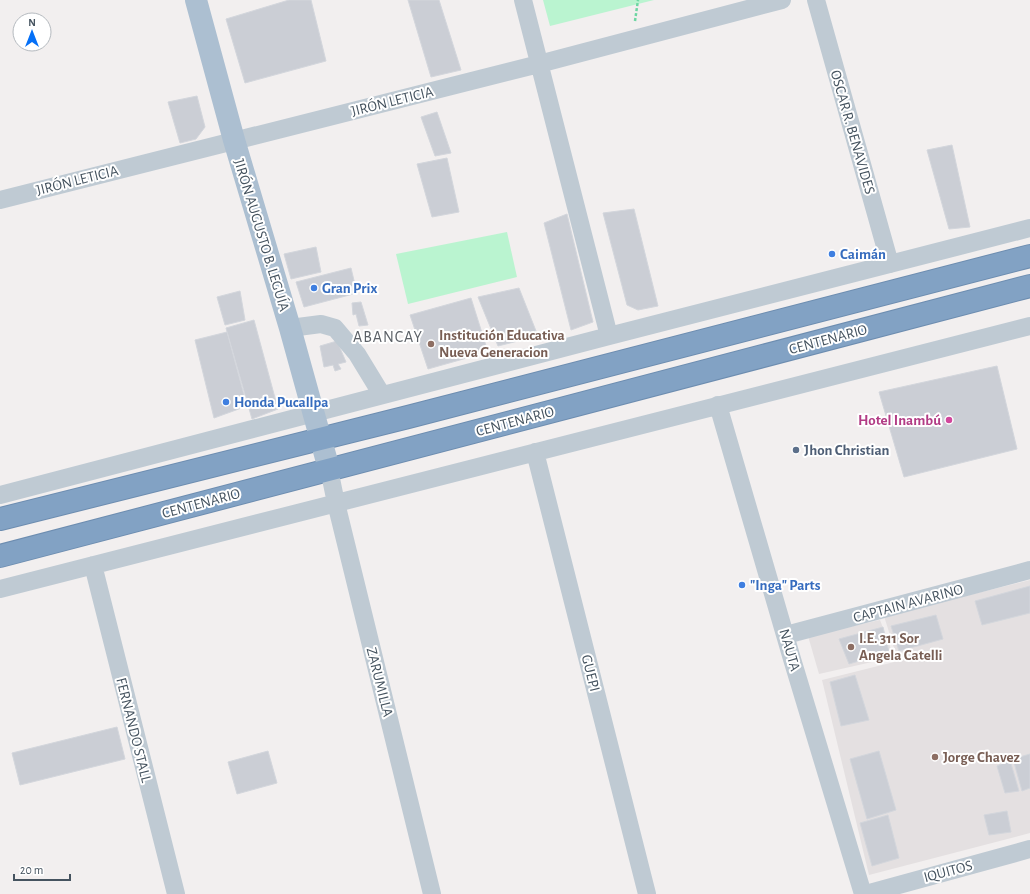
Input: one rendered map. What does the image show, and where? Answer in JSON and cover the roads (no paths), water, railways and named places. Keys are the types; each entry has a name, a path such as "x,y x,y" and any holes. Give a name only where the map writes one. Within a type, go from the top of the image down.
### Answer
{"highway":[{"name":"CENTENARIO","path":"0,519 320,439 1030,256"},
{"name":"CENTENARIO","path":"0,556 1030,286"}],"main road":[{"name":"JIRÓN AUGUSTO B. LEGUÍA","path":"196,0 234,140 290,328 329,469"}],"street":[{"path":"523,0 609,336"},
{"name":"JIRÓN LETICIA","path":"0,200 539,64 782,0"},
{"name":"OSCAR R. BENAVIDES","path":"816,0 890,264"},
{"path":"0,495 1030,228"},
{"path":"290,328 321,324 335,328 358,354 382,395"},
{"path":"0,589 1030,326"},
{"name":"NAUTA","path":"718,405 864,894"},
{"name":"GUEPI","path":"535,452 647,894"},
{"name":"ZARUMILLA","path":"329,469 336,503 432,894"},
{"name":"FERNANDO STALL","path":"93,565 176,894"},
{"name":"CAPTAIN AVARINO","path":"786,635 1030,570"},
{"name":"IQUITOS","path":"864,894 1030,849"}],"place":[{"name":"Caimán","path":"832,254"},
{"name":"Gran Prix","path":"314,288"},
{"name":"Institución Educativa Nueva Generacion","path":"431,344"},
{"name":"Honda Pucallpa","path":"226,402"},
{"name":"Hotel Inambú","path":"949,420"},
{"name":"Jhon Christian","path":"796,450"},
{"name":"\"Inga\" Parts","path":"742,585"},
{"name":"I.E. 311 Sor Angela Catelli","path":"851,647"},
{"name":"Jorge Chavez","path":"935,757"}],"district":[{"name":"ABANCAY","path":"388,336"}]}
